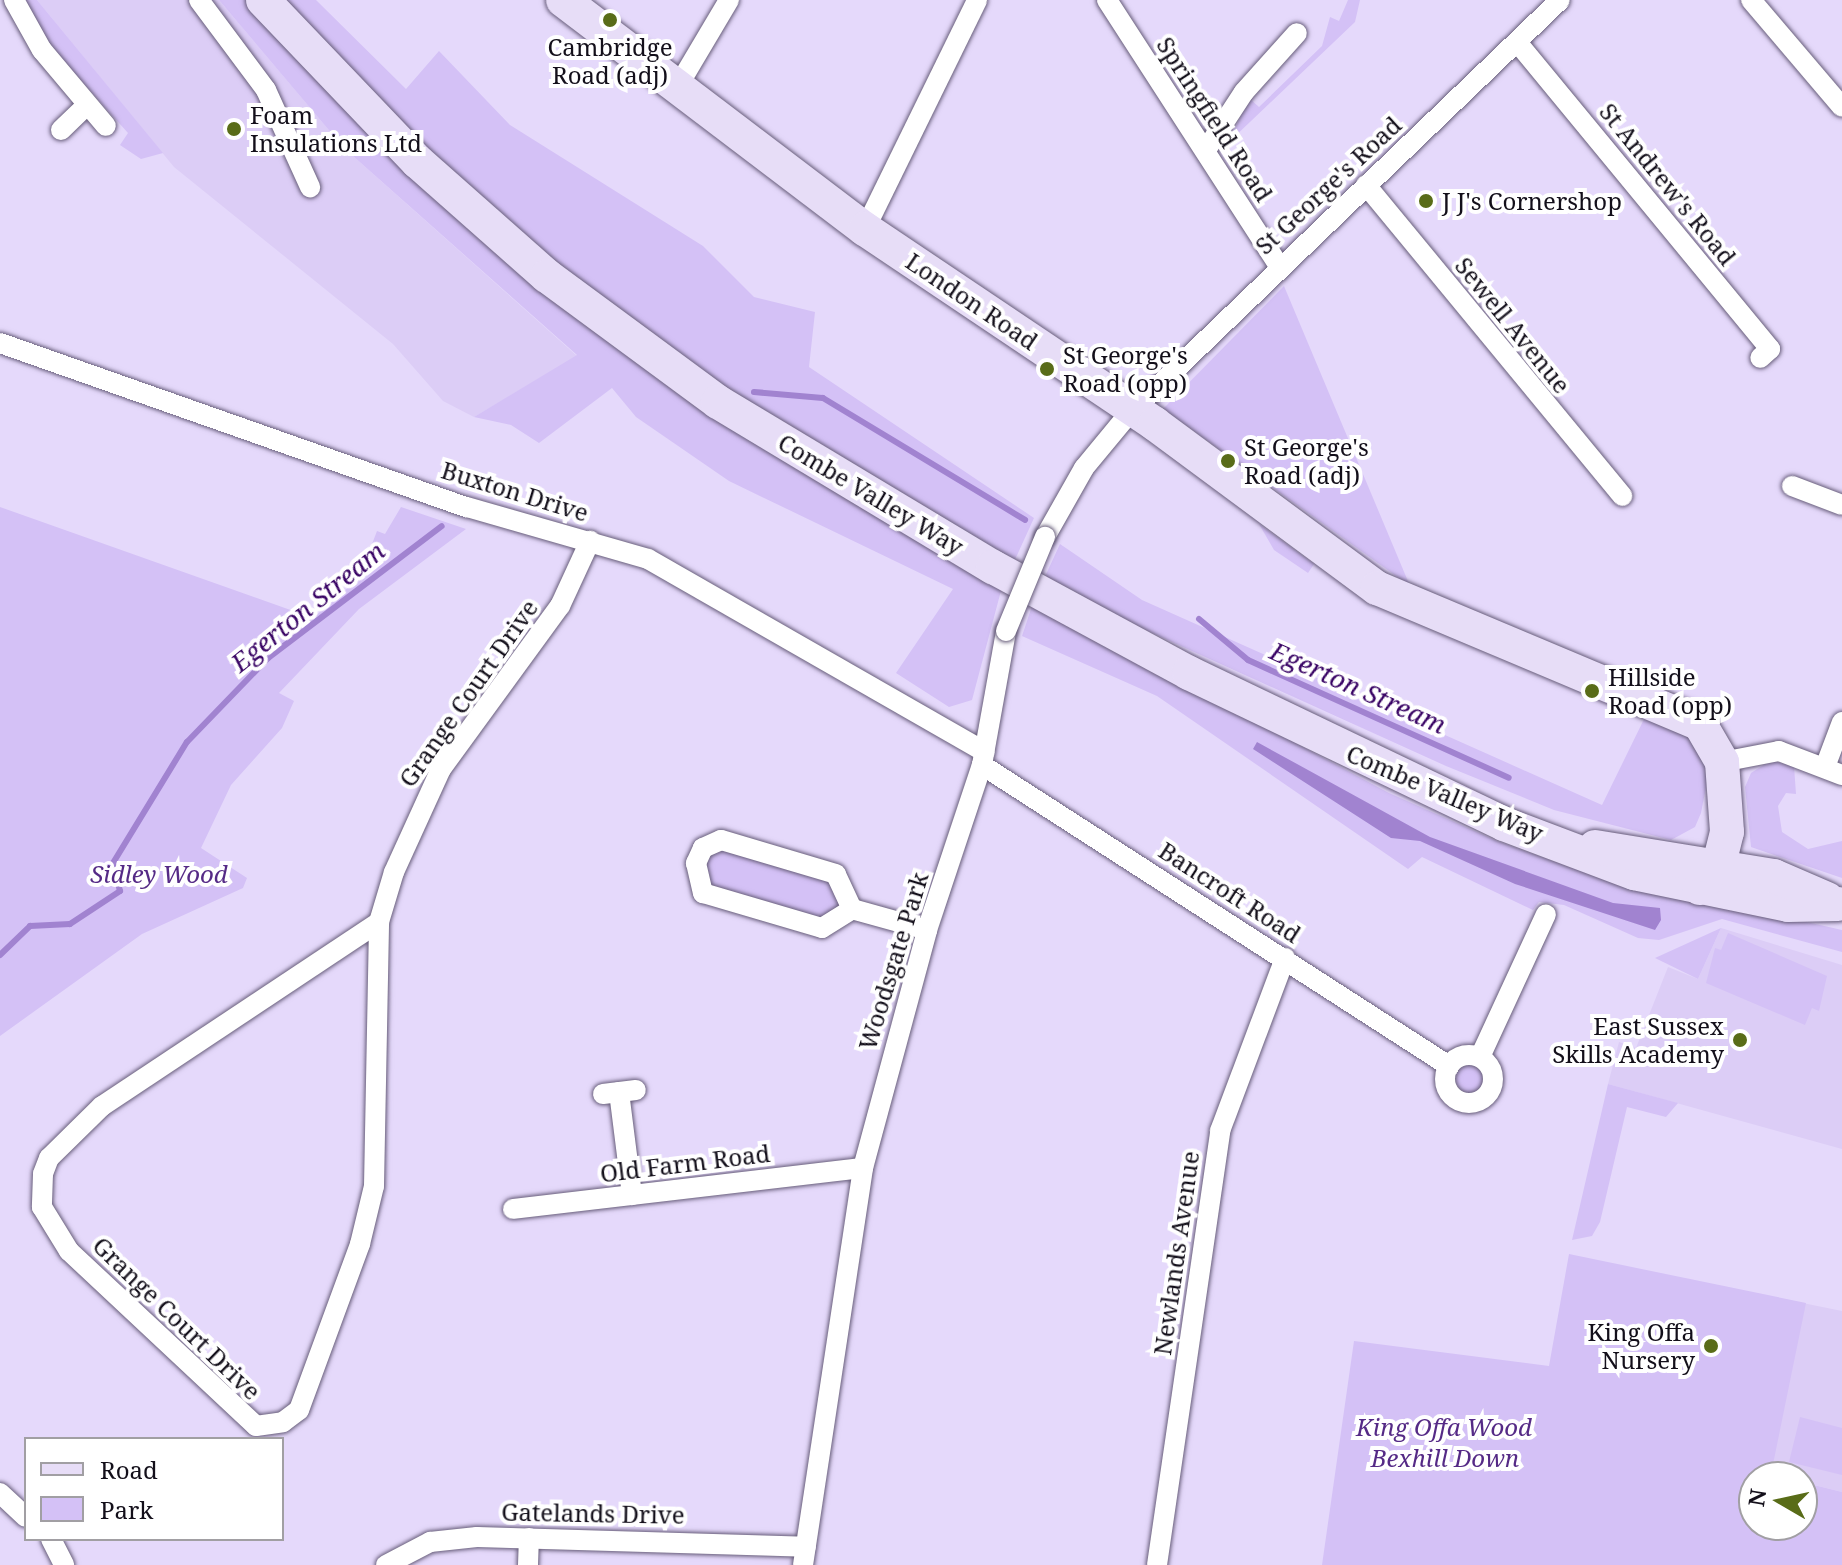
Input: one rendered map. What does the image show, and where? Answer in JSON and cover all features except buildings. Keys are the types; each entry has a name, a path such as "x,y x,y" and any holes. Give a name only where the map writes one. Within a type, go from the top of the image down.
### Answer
{"main road":[{"name":"Combe Valley Way","path":"263,0 418,162 535,266 718,402 993,567 1189,673 1418,787 1574,845 1705,871 1788,905 1840,905"},
{"name":"London Road","path":"563,0 675,91 865,229 1134,410 1377,588 1682,713 1711,738 1722,762"},
{"path":"1705,871 1720,796 1722,762"}],"street":[{"path":"14,0 85,107 106,126"},
{"path":"199,0 266,90 310,187"},
{"path":"675,91 729,0"},
{"path":"865,229 977,0"},
{"name":"Springfield Road","path":"1107,0 1280,267"},
{"name":"St George's Road","path":"1134,410 1560,0"},
{"path":"1751,0 1842,107"},
{"path":"1206,150 1297,33"},
{"name":"St Andrew's Road","path":"1517,42 1770,349 1760,358"},
{"path":"61,130 85,107"},
{"name":"Sewell Avenue","path":"1366,185 1622,496"},
{"name":"Buxton Drive","path":"0,343 467,507 590,541 715,591 983,758"},
{"name":"Woodsgate Park","path":"804,1556 863,1168 927,930 983,758 1006,631 1045,537 1084,468 1134,410"},
{"path":"1792,486 1842,505"},
{"name":"Grange Court Drive","path":"379,922 102,1106 49,1158 43,1174 42,1207 69,1251 256,1426 283,1422 299,1410 360,1244 374,1186 379,922 441,769 560,606 590,541"},
{"path":"1722,762 1779,751 1833,771 1842,722"},
{"name":"Bancroft Road","path":"983,758 1449,1066"},
{"path":"852,909 836,874 721,840 703,848 696,863 703,893 822,928 852,909 927,930"},
{"path":"1480,1057 1546,914"},
{"name":"Newlands Avenue","path":"1157,1565 1220,1131 1285,958"},
{"path":"1463,1056 1480,1057 1493,1084 1473,1103 1446,1087 1449,1066 1463,1056"},
{"path":"619,1092 632,1195"},
{"name":"Old Farm Road","path":"513,1209 863,1168"},
{"path":"0,1493 24,1515"},
{"path":"528,1565 529,1538"},
{"name":"Gatelands Drive","path":"386,1565 430,1542 529,1538 804,1556"},
{"path":"52,1541 64,1565"}],"shaded area":[{"path":"37,0 219,0 344,148 577,356 474,417 443,401 393,344 174,167"},
{"path":"1257,742 1430,837 1613,903 1660,908 1661,920 1655,930 1515,884 1420,841 1391,838 1253,749"},
{"name":"East Sussex Skills Academy","path":"1721,928 1842,965 1842,1149 1608,1084 1619,1042 1636,1048 1668,967 1698,979"},
{"name":"King Offa Nursery","path":"1598,1261 1842,1311 1842,1492 1818,1486 1818,1461 1760,1461"}],"green space":[{"path":"23,0 37,0 163,153 141,159 120,145 128,133 50,46"},
{"path":"219,0 247,0 296,57 721,420 1002,587 972,700 949,707 896,673 953,589 729,481 636,417 612,388 539,443 511,425 474,417 577,355 344,148"},
{"path":"278,0 316,0 406,89 439,51 510,125 703,246 754,297 815,312 809,367 1034,518 1013,564 815,449 564,274 426,154"},
{"path":"1348,0 1360,0 1355,22 1229,142 1249,98 1259,107 1322,46 1330,17 1339,21"},
{"path":"1284,286 1410,586 1163,409"},
{"name":"Sidley Wood","path":"0,507 313,618 359,578 377,531 385,534 401,507 466,529 359,609 279,693 294,701 282,728 231,785 201,848 247,878 243,888 142,934 0,1036"},
{"path":"1259,524 1314,564 1308,573 1274,550"},
{"path":"1060,544 1142,600 1602,805 1648,711 1689,734 1709,772 1695,827 1671,840 1554,810 1446,766 1042,583"},
{"path":"1033,603 1389,793 1497,841 1578,870 1842,930 1842,952 1722,919 1659,940 1638,938 1564,905 1539,902 1533,910 1422,857 1408,869 1157,696 1022,636"},
{"path":"1770,761 1794,766 1796,794 1786,793 1778,806 1782,832 1808,849 1842,841 1842,878 1751,847 1745,787 1751,773"},
{"path":"720,847 834,881 843,906 822,921 709,888 702,865"},
{"path":"1721,928 1698,979 1655,958"},
{"path":"1728,933 1827,976 1819,1011 1812,1008 1805,1025 1706,983 1715,948 1721,950"},
{"path":"1470,1065 1480,1069 1484,1079 1480,1089 1470,1093 1460,1089 1456,1079 1460,1069"},
{"path":"1608,1084 1678,1103 1666,1117 1627,1107 1600,1222 1592,1236 1572,1240"},
{"name":"Bexhill Down","path":"1569,1254 1806,1303 1774,1461 1738,1461 1738,1541 1818,1541 1818,1486 1842,1492 1842,1565 1322,1565 1354,1341 1549,1366"},
{"path":"1800,1417 1842,1428 1842,1475 1818,1469 1818,1461 1789,1461"}],"waterway":[{"name":"Egerton Stream","path":"754,392 823,398 1025,520"},
{"name":"Egerton Stream","path":"0,955 30,926 70,924 120,891 113,863 187,742 268,658 442,526"},
{"name":"Egerton Stream","path":"1199,619 1248,660 1509,778"}],"place":[{"name":"Cambridge Road (adj)","path":"610,20"},
{"name":"Foam Insulations Ltd","path":"234,129"},
{"name":"J J's Cornershop","path":"1426,201"},
{"name":"St George's Road (opp)","path":"1047,369"},
{"name":"St George's Road (adj)","path":"1228,461"},
{"name":"Hillside Road (opp)","path":"1592,691"},
{"name":"East Sussex Skills Academy","path":"1740,1040"},
{"name":"King Offa Nursery","path":"1711,1346"}],"park label":[{"name":"King Offa Wood","path":"1444,1427"}]}
